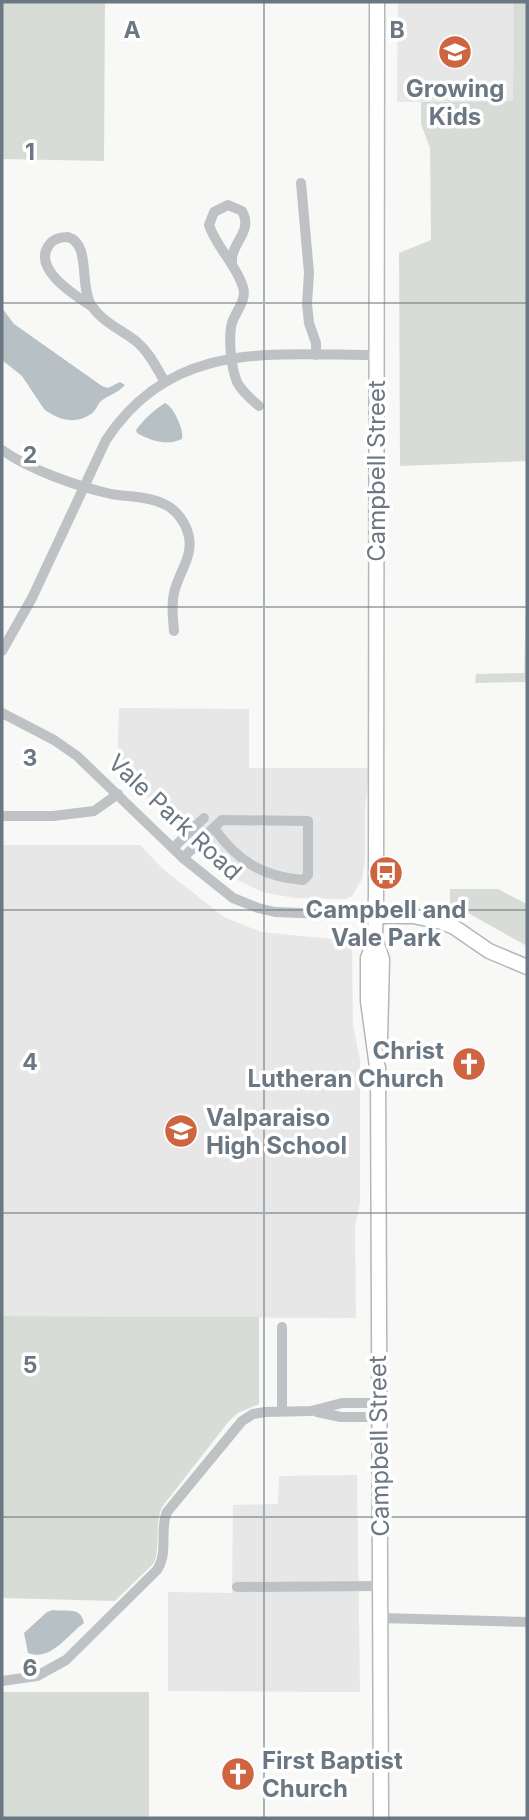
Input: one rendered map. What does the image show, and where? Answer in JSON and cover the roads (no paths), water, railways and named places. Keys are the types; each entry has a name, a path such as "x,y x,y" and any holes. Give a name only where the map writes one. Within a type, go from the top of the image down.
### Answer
{"main road":[{"name":"Campbell Street","path":"377,2 375,916 374,939 368,958 368,1001 378,1074 381,1818"},
{"path":"375,916 413,916 442,922 489,951 527,967"}],"street":[{"path":"301,183 309,273 307,304 316,355"},
{"path":"232,263 232,251 243,234 246,221 242,211 228,205 214,212 209,225 232,263 244,292 242,304 232,321 233,357 238,383 259,406"},
{"path":"94,308 83,282 83,253 79,244 68,237 56,239 47,250 45,258 60,284 144,349 165,382"},
{"path":"2,650 32,598 84,485 115,427 142,399 165,382 211,362 233,357 267,354 376,355"},
{"path":"2,450 26,464 84,485 161,502 180,517 189,537 189,550 173,595 174,631"},
{"name":"Vale Park Road","path":"2,713 66,748 87,764 183,858 240,902 284,912 375,916"},
{"path":"2,816 53,816 94,811 118,794"},
{"path":"173,848 204,818"},
{"path":"183,858 222,820 308,821 308,875 303,880 285,878 253,868 230,849 214,828"},
{"path":"282,1326 282,1412"},
{"path":"2,1681 37,1676 57,1667 75,1653 157,1570 163,1554 167,1512 242,1421 253,1414 311,1411 342,1404 379,1410"},
{"path":"237,1587 380,1586"},
{"path":"381,1618 527,1622"}],"place":[{"name":"Growing Kids","path":"455,52"},
{"name":"Campbell and Vale Park","path":"386,873"},
{"name":"Christ Lutheran Church","path":"469,1064"},
{"name":"Valparaiso High School","path":"181,1131"},
{"name":"First Baptist Church","path":"238,1774"}]}
